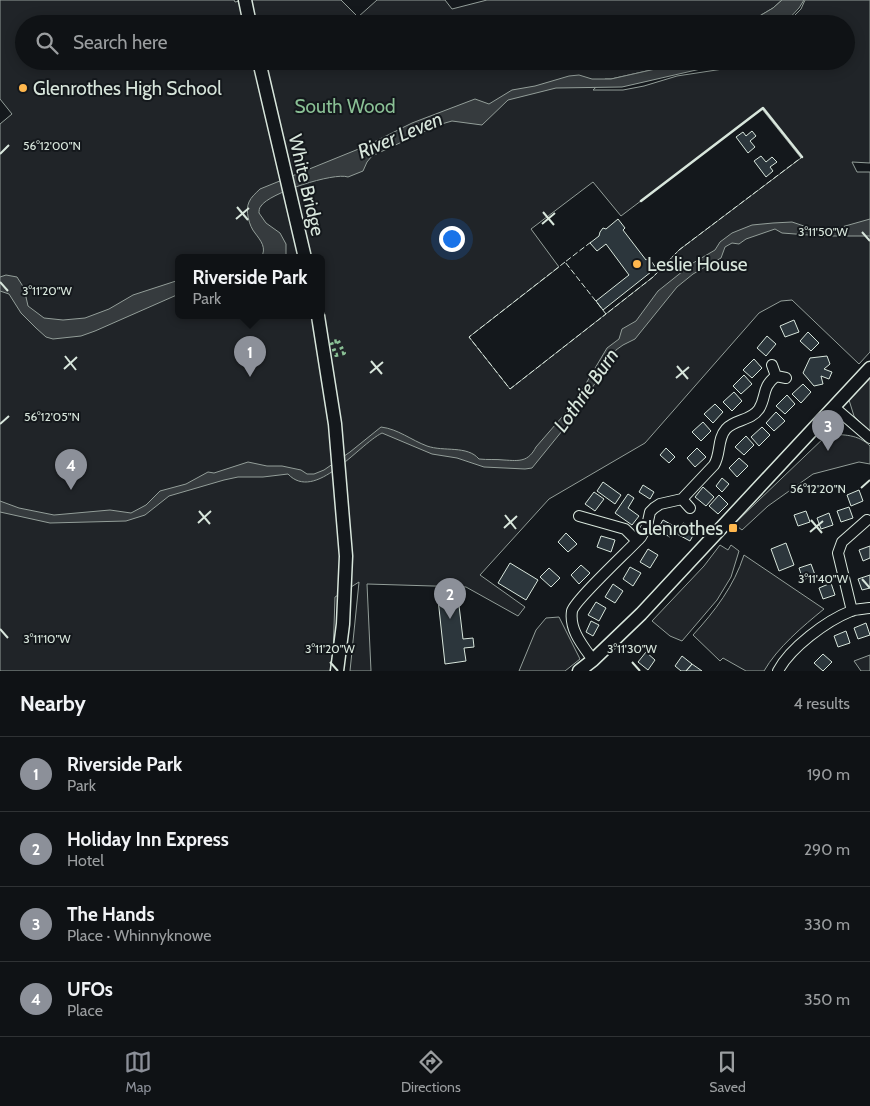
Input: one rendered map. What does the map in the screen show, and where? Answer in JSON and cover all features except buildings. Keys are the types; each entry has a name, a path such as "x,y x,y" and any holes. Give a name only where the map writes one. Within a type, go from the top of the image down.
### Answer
{"main road":[{"path":"244,0 248,15"},
{"name":"White Bridge","path":"261,70 304,254"},
{"path":"318,319 335,424 346,556 344,624 337,671"},
{"path":"579,671 641,614 690,563 870,368"}],"street":[{"path":"593,660 577,638 572,610 581,598 644,533 648,517 654,508 660,504 682,499 714,465 717,460 723,432 731,424 749,418 758,410 766,385 781,377 772,365"},
{"path":"834,407 870,438"},
{"path":"682,499 690,508"},
{"path":"579,516 625,529 637,541"},
{"path":"852,611 838,553 842,542 867,520"},
{"path":"778,671 783,660 829,622 852,611 870,608"}],"green space":[{"name":"South Wood","path":"0,0 234,0 235,2 244,0 341,0 356,15 15,15 15,70 651,70 605,79 593,90 623,90 677,76 716,70 855,70 855,15 795,15 801,9 805,0 870,0 870,163 852,162 857,172 870,172 870,352 859,364 792,300 781,301 759,313 645,443 549,499 480,575 525,607 518,616 466,587 367,584 371,671 350,671 359,582 335,597 333,656 330,671 0,671 0,124 12,114 0,99","holes":["762,109 801,158 679,250 653,277 510,389 469,337 559,267 531,229 593,182 621,216"]},
{"path":"377,0 445,0 452,9 487,0 782,0 761,15 360,15"},
{"path":"870,377 870,432 854,416 849,400"},
{"path":"828,434 861,439 870,446 870,464 859,462 813,474 768,506 742,530 734,524"},
{"path":"720,545 728,550 731,545 739,551 731,577 717,600 682,641 670,636 652,621 704,566"},
{"path":"744,555 824,609 783,646 764,671 746,671 723,658 720,661 693,635 723,598 735,577"},
{"path":"559,617 580,659 565,671 519,671 536,630 546,618"},
{"path":"870,655 870,671 861,671 854,661"}],"water":[{"path":"782,0 804,0 792,15 761,15"},
{"name":"River Leven","path":"651,70 696,70 622,87 556,88 508,100 482,125 452,121 438,125 372,156 363,171 348,177 341,176 302,185 266,201 259,209 259,213 266,223 280,233 286,244 286,254 263,254 262,245 248,218 247,209 250,200 260,189 366,146 412,123 475,99 489,104 512,90 535,86 569,76 579,75 592,79 611,79"},
{"name":"Lothrie Burn","path":"870,219 870,236 822,236 782,233 775,229 746,239 739,244 732,243 725,247 721,258 693,274 677,287 635,339 616,350 575,415 532,468 484,467 457,458 432,454 382,433 336,469 311,482 299,481 288,474 238,477 169,496 145,515 126,521 50,523 0,512 0,501 19,508 54,515 110,510 131,513 146,505 160,491 186,484 208,472 214,473 248,462 267,466 282,466 301,470 307,474 314,474 324,470 350,452 381,427 399,432 427,446 462,450 479,459 523,460 530,456 575,402 607,348 619,339 622,329 636,321 658,291 693,263 715,250 720,242 732,233 752,225 792,222 816,230 831,230"},
{"path":"6,275 17,277 24,288 28,306 44,318 63,320 85,318 109,309 133,295 175,281 175,296 81,336 53,339 46,337 21,313 9,294 0,291 0,277"}],"hedge":[{"path":"338,341 344,353 336,355 331,342 338,341"}],"fence":[{"path":"591,242 565,262 606,314 653,277 679,250 802,157"},
{"path":"565,262 469,337 510,389 606,314"}],"wall":[{"path":"641,201 763,108 802,157"}],"place":[{"name":"Glenrothes High School","path":"23,88"},
{"name":"Leslie House","path":"637,264"},
{"name":"Riverside Park","path":"250,377"},
{"name":"The Hands","path":"828,451"},
{"name":"UFOs","path":"71,490"},
{"name":"Glenrothes","path":"733,528"},
{"name":"Holiday Inn Express","path":"450,619"}]}
